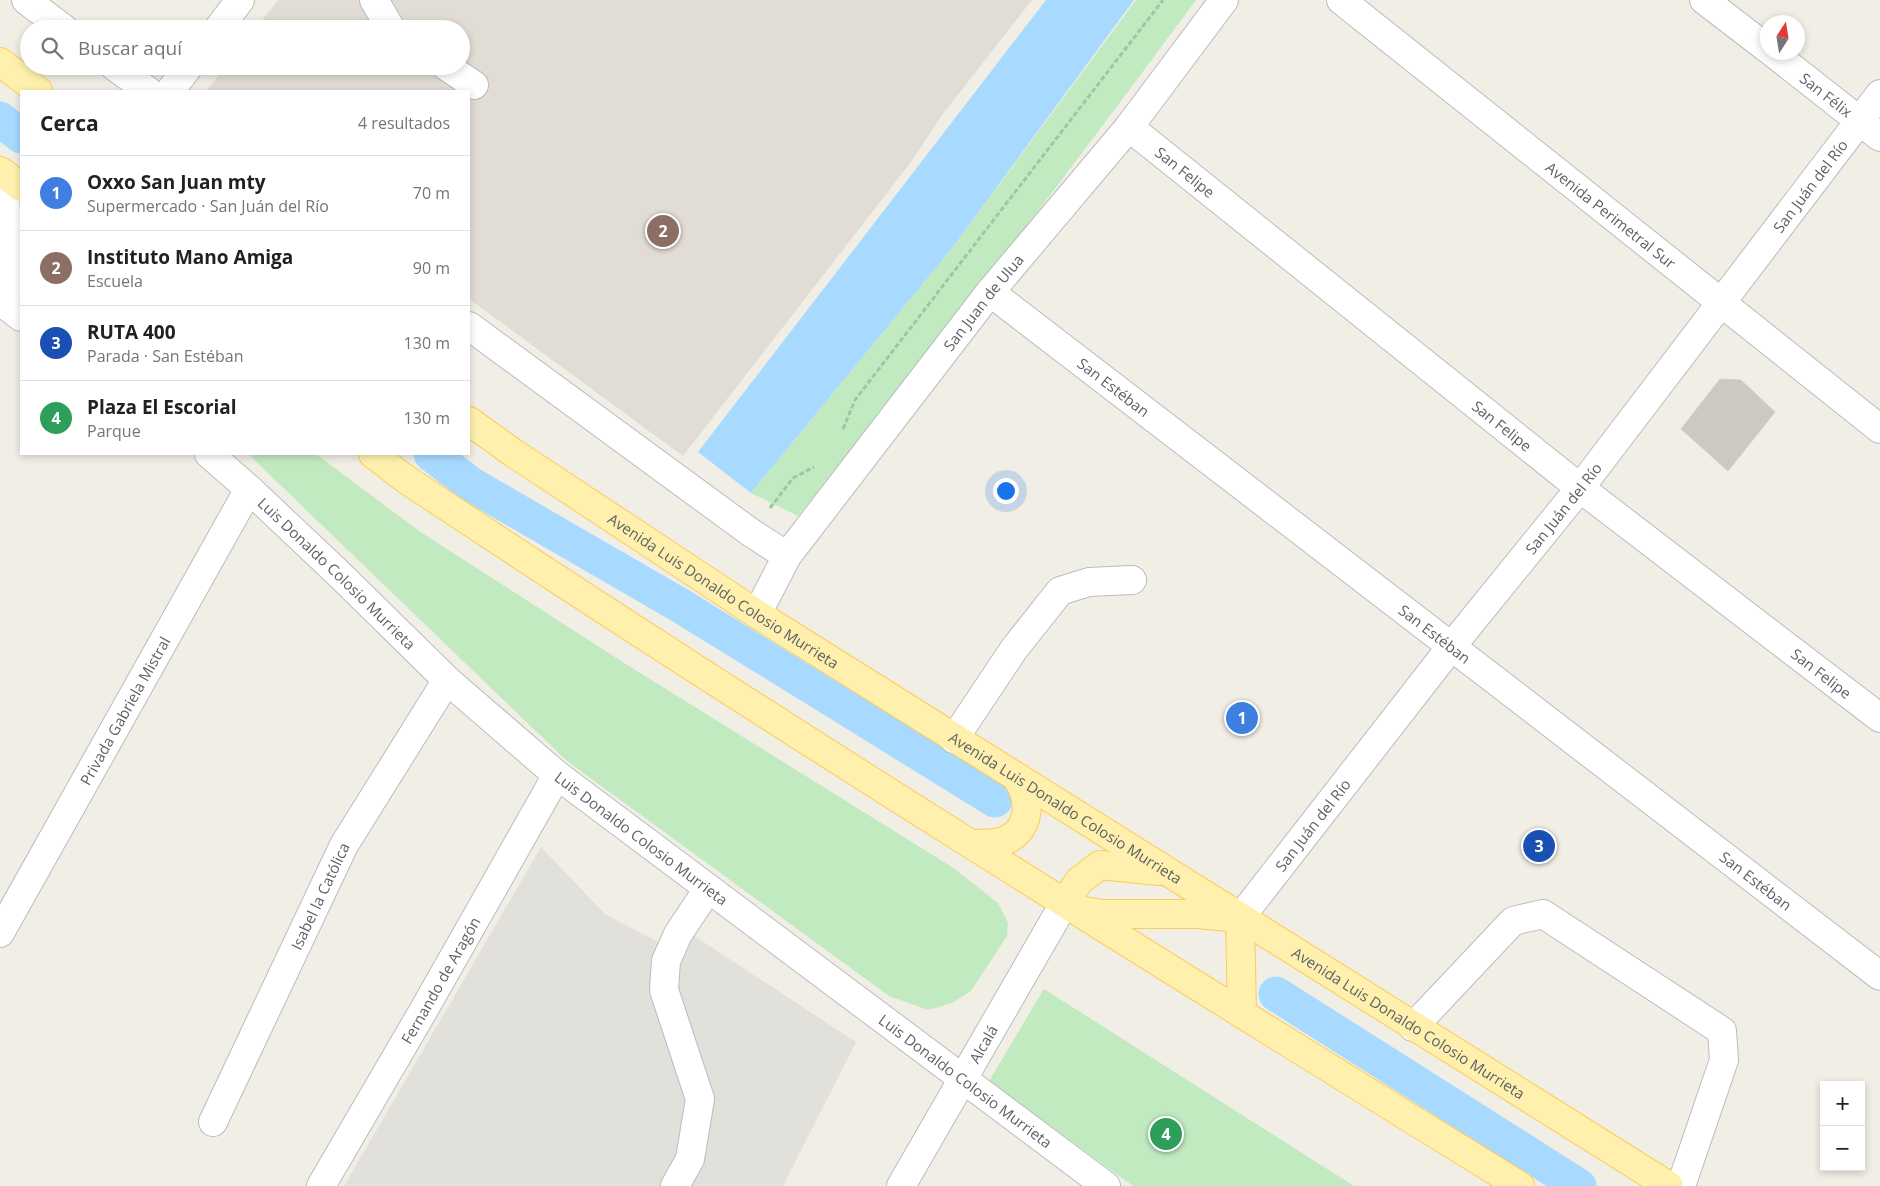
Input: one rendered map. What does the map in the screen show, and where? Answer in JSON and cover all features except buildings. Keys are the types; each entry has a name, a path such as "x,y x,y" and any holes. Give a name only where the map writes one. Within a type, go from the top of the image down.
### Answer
{"main road":[{"path":"0,62 37,90"},
{"name":"Avenida Luis Donaldo Colosio Murrieta","path":"470,422 512,452 757,614 1668,1186"},
{"path":"374,455 404,478 616,618 1242,1014 1520,1186"},
{"path":"973,844 1001,842 1013,835 1022,825 1027,813 1028,800 1024,788 1016,777"},
{"path":"1071,906 1079,881 1100,865 1131,867 1169,873"},
{"path":"1071,906 1103,914 1198,914 1240,918 1242,1014"}],"street":[{"path":"26,0 52,20"},
{"path":"225,20 240,0"},
{"path":"374,0 386,20"},
{"name":"San Juan de Ulua","path":"757,614 787,556 990,292 1130,127 1224,0"},
{"name":"Avenida Perimetral Sur","path":"1341,0 1880,430"},
{"path":"1704,0 1760,43"},
{"name":"San Félix","path":"1782,60 1880,137"},
{"path":"126,75 147,90"},
{"path":"171,90 182,75"},
{"path":"459,75 474,85"},
{"name":"San Juán del Río","path":"1240,918 1452,647 1580,488 1858,120 1880,94"},
{"name":"San Felipe","path":"1130,127 1580,488 1880,718"},
{"path":"8,177 9,298"},
{"name":"San Estéban","path":"990,292 1880,976"},
{"path":"470,327 750,532 787,556"},
{"name":"Luis Donaldo Colosio Murrieta","path":"210,455 250,489 446,680 557,775 1106,1186"},
{"name":"Privada Gabriela Mistral","path":"0,934 250,489"},
{"path":"954,739 1014,649 1060,591 1090,582 1132,580"},
{"name":"Isabel la Católica","path":"213,1122 344,845 446,680"},
{"name":"Fernando de Aragón","path":"321,1186 557,775"},
{"path":"675,1186 690,1159 700,1099 664,990 666,961 678,934 708,889"},
{"name":"Alcalá","path":"901,1186 961,1079 1071,906"},
{"path":"1413,1026 1512,921 1542,914 1722,1031 1724,1060 1681,1186"}],"path":[{"path":"842,433 855,400 1163,0"},
{"path":"750,532 793,478 816,466"}],"shaded area":[{"path":"278,0 1032,0 942,115 911,162 683,456 470,300 470,90 207,90 219,75 470,75 470,20 262,20"},
{"path":"541,847 605,914 658,942 670,920 856,1042 783,1186 344,1186"}],"green space":[{"path":"1136,0 1196,0 1000,261 798,516 751,493 953,247"},
{"path":"249,455 317,455 419,531 629,666 952,867 998,903 1008,923 1007,936 971,991 952,1003 928,1010 889,996 567,761"},
{"path":"1044,989 1354,1186 1133,1186 989,1081"}],"water":[{"path":"1046,0 1134,0 953,247 751,493 698,452"}],"waterway":[{"path":"0,119 20,135"},
{"path":"432,455 472,485 681,606 995,800"},
{"path":"1276,994 1579,1186"}],"place":[{"name":"Instituto Mano Amiga","path":"663,231"},
{"name":"Oxxo San Juan mty","path":"1242,718"},
{"name":"RUTA 400","path":"1539,846"},
{"name":"Plaza El Escorial","path":"1166,1134"}]}
